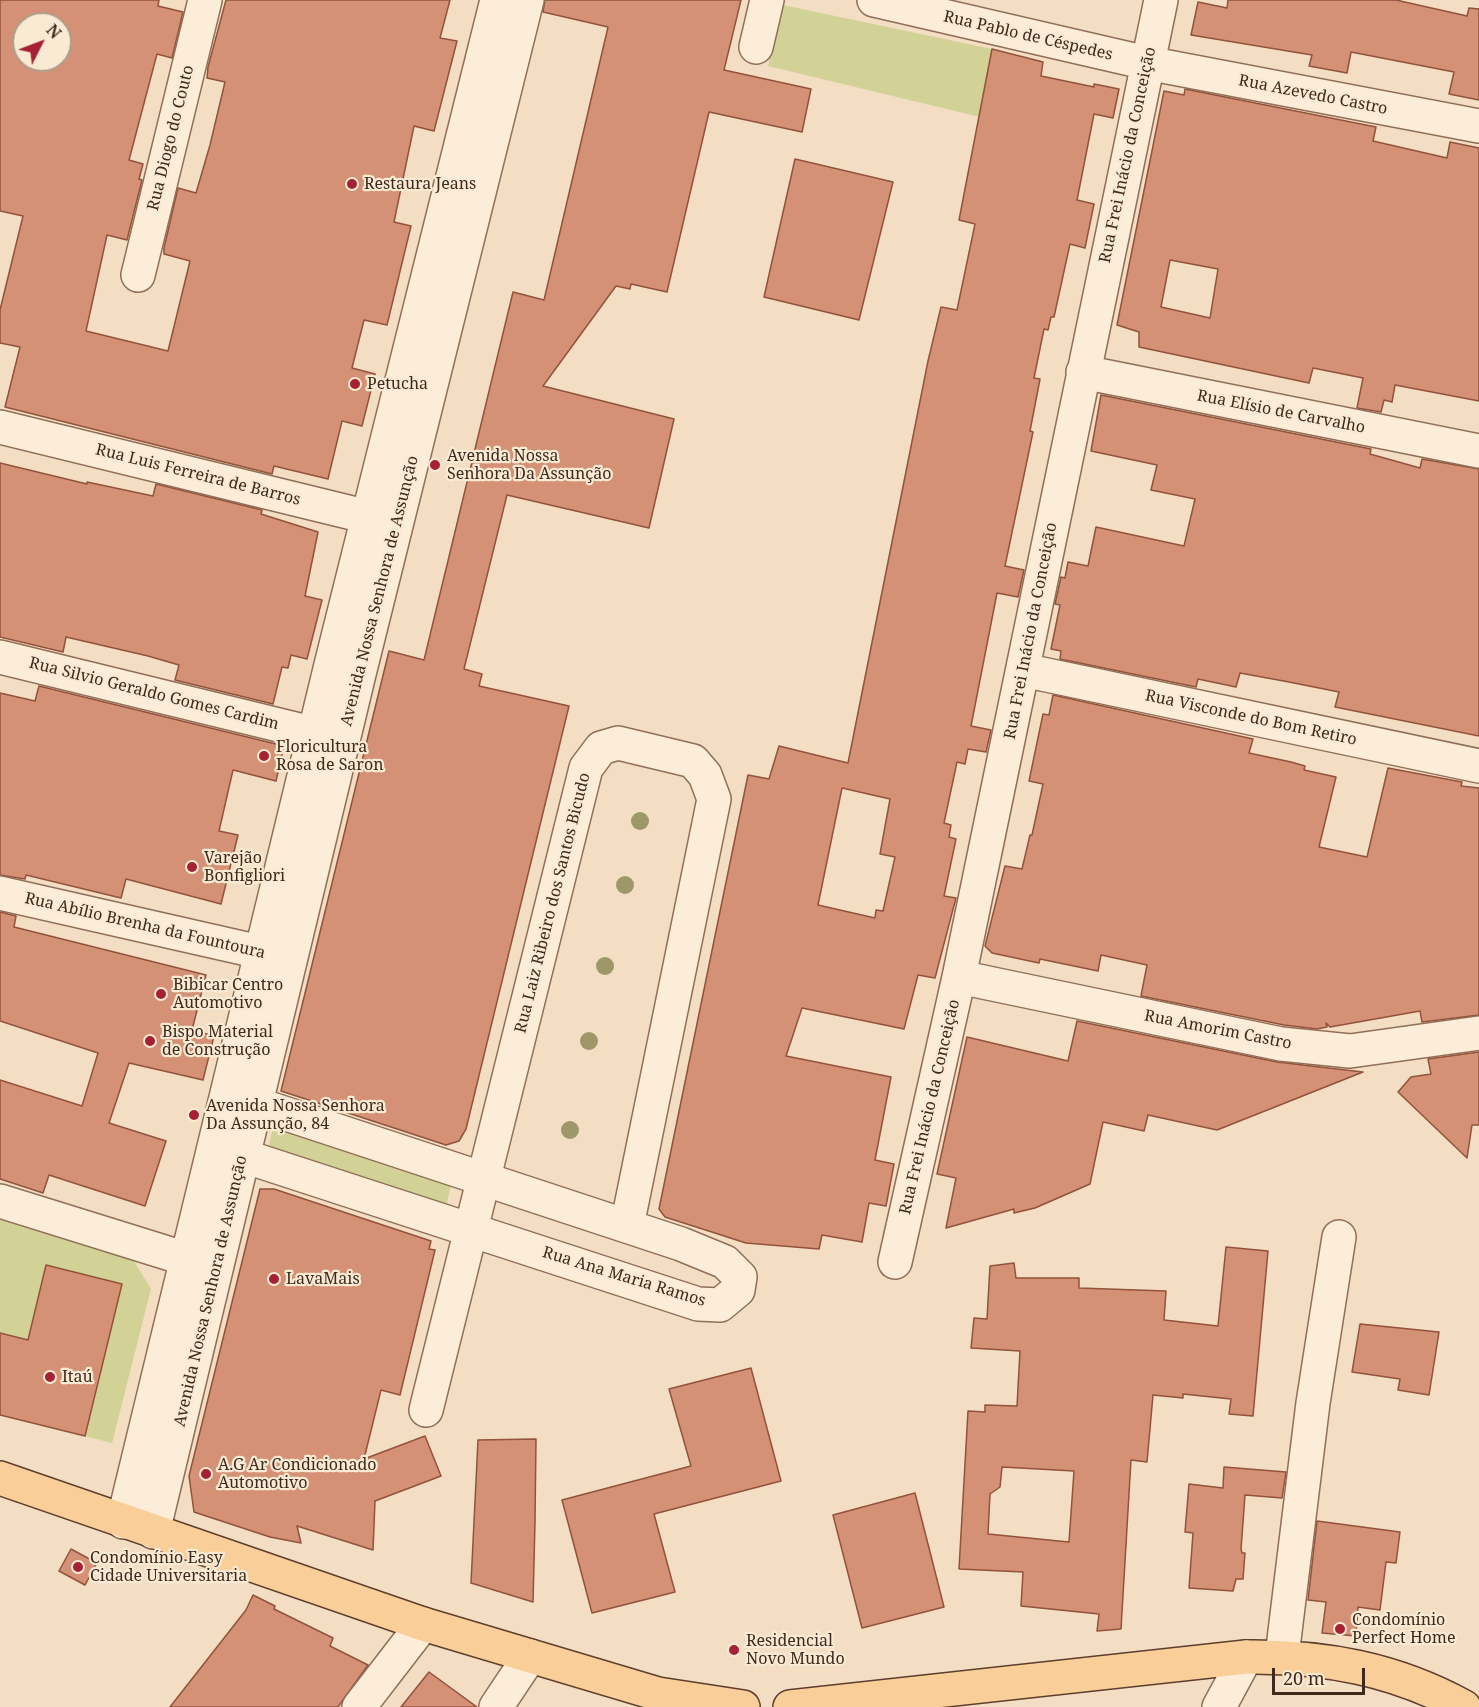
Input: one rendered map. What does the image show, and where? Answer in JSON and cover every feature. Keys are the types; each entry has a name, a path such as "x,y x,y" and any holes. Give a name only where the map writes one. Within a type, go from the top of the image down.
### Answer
{"main road":[{"path":"0,1478 423,1624 658,1694 743,1707"},
{"path":"790,1707 1246,1657 1282,1656 1359,1666 1432,1690 1464,1707"}],"street":[{"name":"Rua Diogo do Couto","path":"138,275 205,0"},
{"name":"Avenida Nossa Senhora de Assunção","path":"383,521 497,0"},
{"name":"Avenida Nossa Senhora de Assunção","path":"138,1527 383,521 527,0"},
{"path":"756,47 767,0"},
{"name":"Rua Frei Inácio da Conceição","path":"895,1262 959,977 1161,0"},
{"name":"Rua Pablo de Céspedes","path":"888,2 1147,63"},
{"name":"Rua Azevedo Castro","path":"1147,63 1479,126"},
{"name":"Rua Elísio de Carvalho","path":"1083,372 1479,451"},
{"name":"Rua Luis Ferreira de Barros","path":"0,427 383,521"},
{"name":"Rua Silvio Geraldo Gomes Cardim","path":"0,657 329,737"},
{"name":"Rua Visconde do Bom Retiro","path":"1023,670 1479,766"},
{"name":"Rua Laiz Ribeiro dos Santos Bicudo","path":"426,1410 586,768 601,748 618,743 693,761 708,781 714,799 627,1226"},
{"name":"Rua Abílio Brenha da Fountoura","path":"0,893 276,956"},
{"name":"Rua Amorim Castro","path":"959,977 1281,1044 1350,1051 1479,1033"},
{"name":"Rua Ana Maria Ramos","path":"229,1151 698,1304 720,1305 738,1290 740,1277 725,1262 627,1226 242,1099"},
{"path":"0,1201 202,1264"},
{"path":"1282,1656 1313,1403 1339,1237"},
{"path":"359,1707 423,1624"},
{"path":"496,1707 530,1656"},
{"path":"1219,1707 1246,1657"}],"shaded area":[{"path":"783,5 992,49 980,117 768,66"},
{"path":"274,1123 452,1181 446,1207 268,1149"},
{"path":"0,1218 134,1261 151,1289 112,1443 85,1436 122,1284 46,1265 28,1340 0,1333"}],"building":[{"path":"0,0 159,0 158,6 183,12 172,58 157,54 129,160 143,164 139,179 142,180 127,240 107,235 86,331 168,351 190,261 164,254 164,248 178,188 196,193 210,145 225,82 207,78 208,67 226,0 450,0 440,38 457,41 434,131 414,126 394,222 411,226 387,325 364,320 352,368 375,374 362,426 342,421 328,479 274,466 272,474 5,407 20,347 0,343 0,310 23,216 0,211"},
{"path":"545,0 741,0 724,70 811,89 802,132 709,112 667,292 631,284 630,289 616,286 543,386 674,419 649,528 507,495 464,669 482,674 479,686 569,706 466,1129 459,1141 446,1145 281,1091 389,651 424,660 513,292 544,300 608,27 543,12"},
{"path":"1228,0 1396,0 1467,16 1469,8 1479,9 1479,100 1449,94 1454,72 1351,52 1347,73 1309,66 1312,55 1191,35 1198,2 1227,8"},
{"path":"992,49 1043,62 1041,76 1094,87 1094,84 1119,89 1113,118 1094,114 1077,200 1094,204 1085,248 1070,244 1054,317 1051,317 1048,330 1044,329 1034,378 1040,379 1030,431 1033,432 1005,566 1024,570 1018,597 997,593 971,726 991,730 986,752 968,749 965,764 957,762 944,823 951,825 949,837 956,839 944,896 956,898 935,978 918,975 904,1029 802,1008 786,1056 891,1077 875,1160 894,1164 886,1206 869,1203 862,1242 822,1235 819,1249 746,1243 665,1217 659,1209 748,775 769,779 779,746 848,763 928,361 941,307 957,310 975,224 959,220","holes":["842,788 890,799 880,854 895,857 883,911 876,910 875,918 818,905"]},
{"path":"1185,89 1376,127 1373,141 1447,158 1450,142 1479,148 1479,401 1395,385 1392,402 1384,400 1381,412 1357,408 1363,378 1313,368 1309,383 1139,347 1139,332 1117,325 1164,91 1184,95","holes":["1170,260 1218,269 1210,318 1161,307"]},
{"path":"795,159 893,182 859,320 764,297"},
{"path":"1101,395 1371,449 1370,454 1420,468 1422,459 1479,469 1479,736 1335,707 1339,692 1289,682 1240,673 1236,687 1198,679 1196,687 1060,659 1061,651 1051,649 1060,605 1055,604 1061,577 1065,578 1068,562 1088,566 1096,527 1184,546 1195,499 1151,490 1157,465 1091,451"},
{"path":"0,463 87,484 87,482 153,496 156,484 262,510 261,514 318,532 305,596 322,600 307,659 291,655 288,668 282,667 273,704 175,680 179,665 148,656 66,637 63,652 0,637"},
{"path":"39,686 284,746 276,781 233,770 219,831 238,835 221,904 126,879 121,898 26,875 25,879 0,875 0,693 35,701"},
{"path":"1053,695 1253,739 1249,753 1291,762 1305,766 1304,770 1336,777 1319,847 1367,857 1388,768 1462,782 1461,786 1479,788 1479,1015 1422,1022 1420,1011 1330,1027 1326,1023 1327,1027 1317,1029 1284,1025 1141,996 1147,965 1101,955 1098,971 1040,959 1039,963 992,953 985,946 1005,866 1022,869 1030,835 1032,835 1043,784 1029,781 1043,714 1049,715"},
{"path":"0,912 16,916 14,927 206,975 192,1030 214,1036 203,1080 129,1063 109,1123 166,1141 145,1206 49,1175 43,1193 0,1179 0,1080 82,1106 98,1053 0,1021"},
{"path":"1077,1021 1277,1062 1363,1072 1217,1130 1148,1115 1144,1131 1103,1122 1090,1184 1035,1208 1014,1213 1014,1209 946,1228 956,1178 937,1174 967,1037 1068,1061"},
{"path":"1479,1052 1479,1125 1472,1125 1467,1158 1398,1092 1411,1077 1431,1074 1428,1059"},
{"path":"260,1189 274,1189 431,1241 429,1249 435,1250 400,1395 381,1390 364,1459 425,1436 441,1476 375,1501 373,1550 297,1526 301,1543 270,1537 194,1512 189,1476"},
{"path":"1226,1247 1268,1251 1253,1416 1229,1414 1231,1399 1183,1394 1183,1398 1153,1395 1147,1462 1131,1460 1121,1629 1097,1631 1099,1614 1021,1606 1023,1572 959,1569 968,1411 985,1412 985,1405 1017,1406 1020,1351 971,1348 974,1318 987,1319 990,1266 1014,1263 1016,1278 1079,1278 1079,1288 1166,1291 1164,1320 1218,1326","holes":["1002,1467 1074,1471 1069,1542 988,1534 990,1494 1000,1487"]},
{"name":"Itaú","path":"46,1265 122,1284 85,1436 0,1415 0,1333 28,1340"},
{"path":"1360,1324 1439,1332 1429,1395 1398,1390 1400,1379 1352,1372"},
{"path":"751,1368 781,1481 654,1514 675,1592 592,1613 562,1500 691,1466 669,1389"},
{"path":"536,1439 533,1602 471,1583 478,1440"},
{"path":"1224,1467 1286,1472 1282,1498 1245,1495 1241,1549 1242,1553 1245,1553 1243,1579 1236,1579 1233,1591 1189,1588 1193,1533 1185,1532 1189,1484 1223,1488"},
{"path":"915,1493 944,1607 862,1628 833,1515"},
{"path":"1317,1521 1400,1532 1396,1563 1386,1562 1380,1610 1358,1607 1356,1636 1322,1633 1326,1602 1308,1600"},
{"name":"Condomínio Easy Cidade Universitaria","path":"71,1549 97,1563 85,1585 59,1571"},
{"path":"253,1595 275,1606 274,1609 333,1638 330,1646 368,1665 338,1707 170,1707 246,1610"},
{"path":"429,1672 477,1707 401,1707"}],"place":[{"name":"Restaura Jeans","path":"352,184"},
{"name":"Petucha","path":"355,384"},
{"name":"Avenida Nossa Senhora Da Assunção","path":"435,465"},
{"name":"Floricultura Rosa de Saron","path":"264,756"},
{"name":"Varejão Bonfigliori","path":"192,867"},
{"name":"Bibicar Centro Automotivo","path":"161,994"},
{"name":"Bispo Material de Construção","path":"150,1041"},
{"name":"Avenida Nossa Senhora Da Assunção, 84","path":"194,1115"},
{"name":"LavaMais","path":"274,1279"},
{"name":"Itaú","path":"50,1377"},
{"name":"A.G Ar Condicionado Automotivo","path":"206,1474"},
{"name":"Condomínio Easy Cidade Universitaria","path":"78,1567"},
{"name":"Condomínio Perfect Home","path":"1340,1629"},
{"name":"Residencial Novo Mundo","path":"734,1650"}]}
